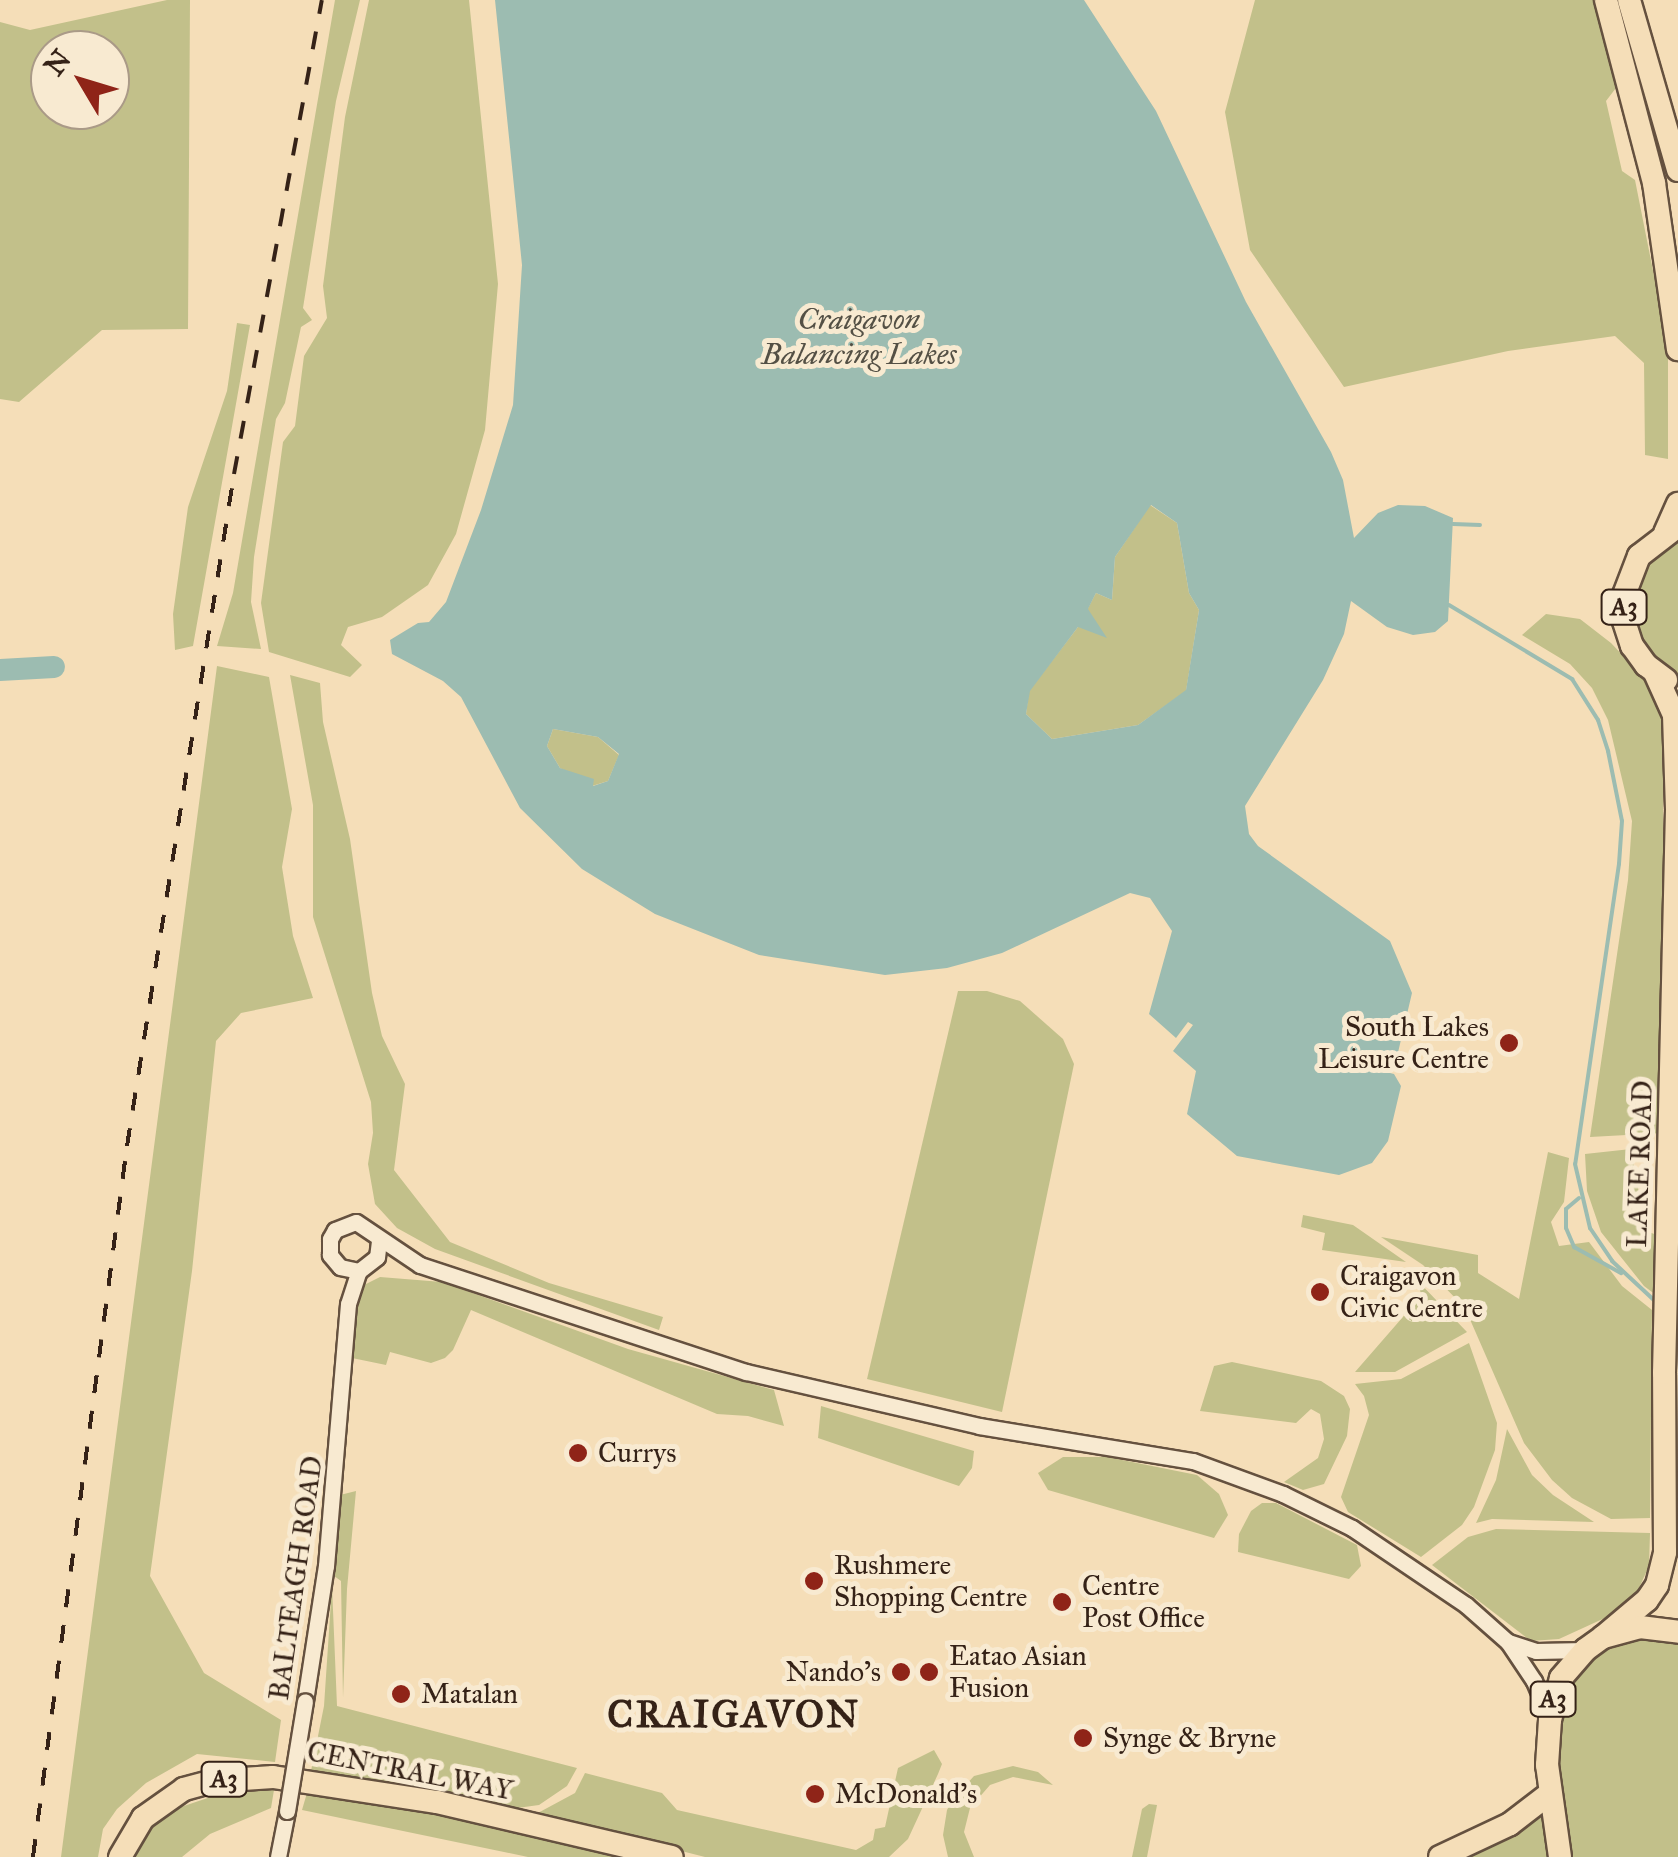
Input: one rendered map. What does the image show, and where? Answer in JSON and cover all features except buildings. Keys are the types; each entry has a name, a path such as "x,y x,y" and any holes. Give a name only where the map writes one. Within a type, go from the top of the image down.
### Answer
{"highway":[{"path":"1606,0 1654,183 1678,349"},
{"path":"1629,0 1678,170"},
{"name":"A3","path":"1678,504 1672,530 1640,556 1624,595 1624,621 1632,646 1654,673 1678,687"},
{"name":"LAKE ROAD","path":"1594,1644 1639,1610 1662,1570 1677,810 1674,715 1654,673"},
{"path":"1594,1644 1640,1627 1678,1632"},
{"name":"A3","path":"1560,1857 1549,1794 1550,1720 1561,1678 1594,1644"},
{"name":"CENTRAL WAY","path":"120,1857 144,1818 184,1790 213,1781 273,1777 438,1802 672,1857"},
{"path":"1440,1857 1510,1824 1549,1794"}],"street":[{"path":"420,1264 340,1268 329,1247 336,1230 356,1222 420,1264 630,1337 762,1376 979,1426 1193,1461 1284,1494 1352,1528 1435,1582 1508,1642 1534,1681 1550,1720"},
{"path":"366,1268 378,1240"},
{"name":"BALTEAGH ROAD","path":"278,1857 306,1701 334,1492 348,1304 340,1268"},
{"name":"BALTEAGH ROAD","path":"348,1304 366,1268"},
{"path":"1508,1642 1536,1651 1594,1644"}],"shaded area":[{"path":"167,0 190,0 188,329 102,330 19,402 0,399 0,22 30,30"},
{"path":"335,0 360,0 336,101 303,308 312,320 301,327 285,403 276,419 254,557 251,602 261,649 217,646 233,593"},
{"path":"369,0 469,0 498,284 485,430 456,534 428,585 382,617 348,627 341,645 362,665 350,677 269,652 261,603 283,442 295,426 304,356 327,318 323,286 345,117"},
{"path":"1255,0 1594,0 1619,84 1606,101 1622,171 1635,180 1668,346 1668,459 1645,455 1644,363 1615,336 1508,351 1344,387 1250,250 1225,112"},
{"path":"237,323 250,325 193,646 175,650 173,614 188,507 227,391"},
{"path":"1150,505 1177,523 1189,593 1199,610 1186,691 1138,725 1052,739 1026,714 1029,691 1078,627 1096,593 1112,600 1115,557"},
{"path":"1678,539 1678,675 1661,664 1645,645 1636,623 1635,599 1641,575 1655,555"},
{"path":"1546,614 1580,619 1611,643 1648,682 1663,712 1663,1133 1590,1137 1628,880 1632,821 1608,720 1592,688 1570,664 1522,635"},
{"path":"217,666 269,677 292,809 282,867 293,936 313,998 241,1013 216,1041 192,1271 150,1576 204,1673 281,1720 275,1762 197,1754 146,1783 117,1809 103,1829 98,1857 61,1857"},
{"path":"290,675 320,683 323,722 350,839 372,993 382,1036 405,1084 394,1170 450,1242 549,1283 663,1317 659,1330 435,1249 397,1228 375,1204 368,1164 373,1133 371,1102 313,917 313,805"},
{"path":"553,729 598,737 619,755 608,781 592,786 560,768 547,746"},
{"path":"958,991 987,991 1020,1001 1063,1039 1074,1064 1002,1412 867,1379"},
{"path":"1631,1149 1646,1231 1657,1235 1660,1298 1644,1286 1601,1232 1587,1191 1585,1154"},
{"path":"1548,1152 1569,1158 1564,1202 1551,1222 1559,1246 1589,1242 1622,1286 1652,1310 1650,1518 1611,1519 1572,1498 1552,1480 1524,1443 1465,1308 1423,1265 1381,1237 1478,1255 1478,1273 1519,1299"},
{"path":"1303,1215 1353,1225 1406,1262 1322,1250 1325,1233 1301,1227"},
{"path":"1413,1276 1467,1332 1395,1372 1355,1372 1422,1295"},
{"path":"380,1277 442,1282 628,1349 774,1390 784,1426 748,1416 717,1414 471,1310 453,1350 445,1358 431,1363 390,1352 386,1365 352,1358 360,1287"},
{"path":"1469,1343 1497,1423 1495,1450 1474,1507 1462,1525 1421,1557 1348,1512 1341,1497 1369,1415 1364,1396 1355,1384 1401,1379"},
{"path":"1232,1362 1321,1381 1344,1396 1350,1409 1347,1436 1324,1484 1303,1490 1284,1482 1318,1458 1324,1439 1320,1414 1311,1409 1296,1423 1200,1411 1214,1366"},
{"path":"821,1406 974,1451 972,1468 959,1486 818,1438"},
{"path":"1507,1429 1532,1475 1553,1495 1594,1522 1492,1519 1476,1523 1496,1480"},
{"path":"1063,1457 1107,1457 1197,1475 1219,1494 1228,1515 1214,1538 1048,1490 1038,1473"},
{"path":"356,1491 343,1698 341,1581 330,1573 340,1495"},
{"path":"1262,1503 1276,1503 1357,1545 1361,1566 1349,1579 1238,1552 1239,1534 1251,1511"},
{"path":"1496,1529 1650,1533 1649,1566 1634,1599 1618,1612 1559,1639 1531,1641 1432,1565 1468,1537"},
{"path":"332,1586 337,1706 577,1768 567,1786 539,1805 503,1810 311,1771 324,1706"},
{"path":"1648,1639 1678,1644 1678,1857 1570,1857 1555,1775 1560,1708 1573,1678 1587,1661 1619,1642"},
{"path":"934,1750 942,1764 938,1774 908,1839 889,1857 705,1857 536,1814 575,1793 585,1773 662,1793 677,1810 856,1850 873,1840 875,1829 885,1827 898,1768"},
{"path":"1013,1766 1038,1772 1053,1785 1013,1777 990,1785 970,1808 964,1832 974,1857 948,1857 943,1835 953,1799 974,1776"},
{"path":"255,1782 275,1784 271,1808 210,1834 182,1857 127,1857 148,1830 178,1808"},
{"path":"309,1786 633,1857 528,1857 302,1810"},
{"path":"1149,1804 1157,1805 1147,1857 1132,1857 1142,1809"},
{"path":"1541,1805 1550,1857 1461,1857"}],"water":[{"name":"Craigavon Balancing Lakes","path":"495,0 1084,0 1156,111 1246,302 1331,452 1343,480 1354,538 1378,513 1398,505 1425,506 1453,518 1448,621 1435,632 1413,635 1387,627 1351,601 1344,634 1323,680 1245,806 1249,834 1258,846 1390,941 1412,993 1396,1061 1370,1056 1367,1061 1370,1068 1394,1074 1401,1086 1388,1141 1372,1163 1339,1175 1237,1156 1187,1114 1196,1071 1173,1051 1193,1025 1188,1022 1176,1038 1149,1014 1172,931 1150,898 1130,893 1002,953 947,968 885,975 759,955 655,914 582,869 520,808 461,697 443,681 392,654 390,640 418,623 429,622 446,602 481,510 513,405 522,265","holes":["1151,505 1177,523 1189,593 1199,610 1186,690 1138,725 1052,739 1026,714 1030,691 1078,627 1107,638 1088,609 1096,593 1112,600 1115,557","553,729 598,737 619,754 608,781 593,786 594,779 560,768 547,746"]}],"waterway":[{"path":"1453,524 1480,525"},
{"path":"1449,605 1572,679 1598,720 1608,751 1622,821 1619,864 1575,1164 1590,1228 1612,1261 1657,1303"},
{"path":"0,670 54,667"},
{"path":"1579,1198 1566,1209 1566,1228 1574,1247 1621,1273"}],"railway":[{"path":"33,1857 127,1146 234,474 322,0"}],"place":[{"name":"South Lakes Leisure Centre","path":"1509,1043"},
{"name":"Craigavon Civic Centre","path":"1320,1292"},
{"name":"Currys","path":"578,1453"},
{"name":"Rushmere Shopping Centre","path":"814,1581"},
{"name":"Centre Post Office","path":"1062,1602"},
{"name":"Nando's","path":"901,1672"},
{"name":"Eatao Asian Fusion","path":"929,1672"},
{"name":"Matalan","path":"401,1694"},
{"name":"Synge & Bryne","path":"1083,1738"},
{"name":"McDonald's","path":"815,1794"}],"district":[{"name":"CRAIGAVON","path":"734,1715"}]}
